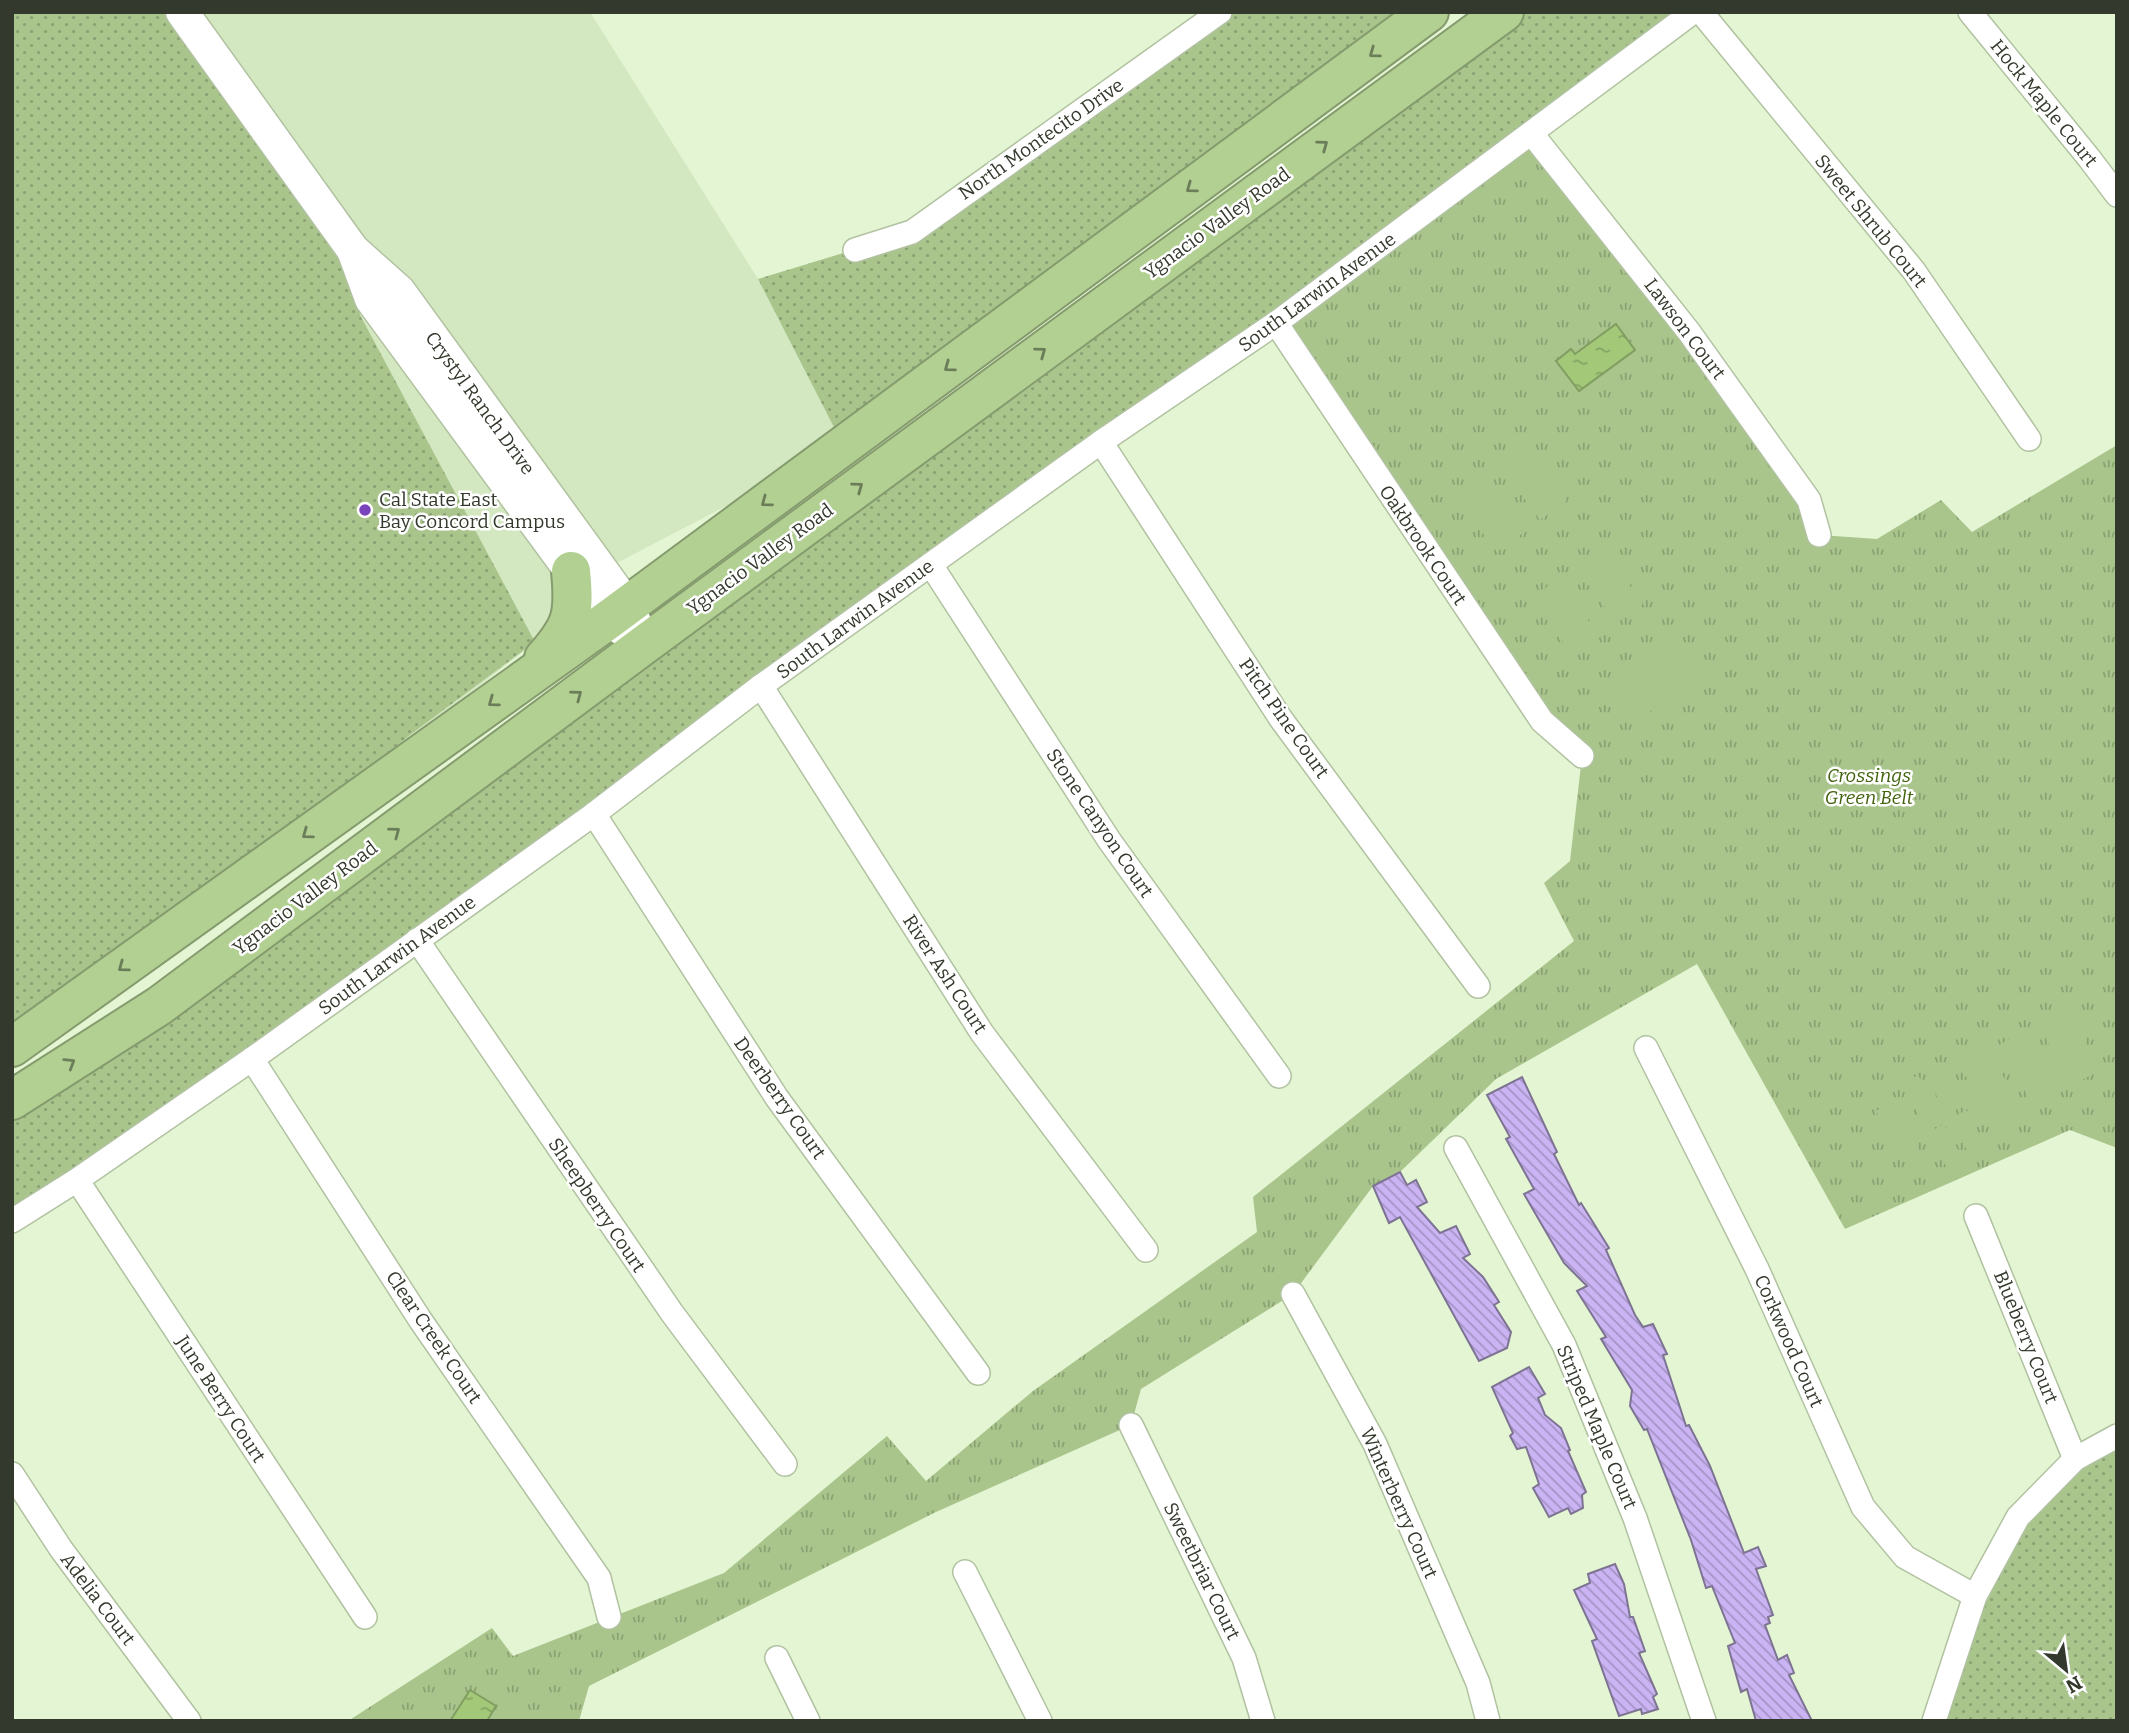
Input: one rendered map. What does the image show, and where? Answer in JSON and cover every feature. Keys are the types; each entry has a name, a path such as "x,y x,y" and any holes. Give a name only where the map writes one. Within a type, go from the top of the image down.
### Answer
{"highway":[{"path":"12,1047 617,613 1429,12"},
{"name":"Ygnacio Valley Road","path":"12,1100 159,1006 645,644 1504,12"},
{"path":"524,680 564,636 574,603 571,571"}],"street":[{"name":"Crystyl Ranch Drive","path":"182,12 353,250 399,291 617,613"},
{"name":"North Montecito Drive","path":"855,250 912,232 1220,12"},
{"name":"South Larwin Avenue","path":"12,1221 77,1180 252,1059 594,814 761,686 1101,442 1276,323 1693,12"},
{"name":"Sweet Shrub Court","path":"1701,12 1914,271 2029,439"},
{"name":"Hock Maple Court","path":"1970,12 2117,195"},
{"name":"Lawson Court","path":"1532,134 1689,332 1801,488 1809,500 1819,536"},
{"name":"Crystyl Ranch Drive","path":"353,250 371,299 571,571 617,613 645,644"},
{"name":"Oakbrook Court","path":"1276,323 1542,721 1582,756"},
{"name":"Pitch Pine Court","path":"1101,442 1281,719 1478,986"},
{"name":"Stone Canyon Court","path":"931,565 1109,840 1279,1076"},
{"name":"River Ash Court","path":"761,686 982,1033 1146,1250"},
{"name":"Deerberry Court","path":"594,814 777,1098 978,1373"},
{"name":"Sheepberry Court","path":"417,940 672,1313 785,1464"},
{"name":"Corkwood Court","path":"1646,1048 1757,1269 1863,1507 1906,1557 1975,1596"},
{"name":"Clear Creek Court","path":"252,1059 421,1321 599,1578 609,1617"},
{"name":"Striped Maple Court","path":"1456,1149 1564,1345 1636,1518 1704,1721"},
{"name":"June Berry Court","path":"77,1180 365,1617"},
{"name":"Blueberry Court","path":"1976,1216 2075,1459"},
{"name":"Winterberry Court","path":"1293,1294 1375,1444 1478,1683 1488,1721"},
{"name":"Sweetbriar Court","path":"1131,1425 1244,1658 1264,1721"},
{"path":"1934,1721 1975,1596 2018,1517 2075,1459 2117,1436"},
{"name":"Adelia Court","path":"12,1474 61,1549 189,1721"},
{"path":"965,1572 1040,1721"},
{"path":"777,1658 808,1721"}],"shaded area":[{"name":"Cal State East Bay Concord Campus","path":"12,12 590,12 758,279 843,445 592,576 544,635 153,944"}],"green space":[{"name":"Cal State East Bay Concord Campus","path":"12,12 182,12 353,250 360,315 535,642 410,735 153,944 12,1047"},
{"path":"1220,12 1429,12 843,445 758,279 912,232"},
{"path":"1504,12 1693,12 12,1221 12,1100"},
{"name":"Crossings Green Belt","path":"1532,134 1689,332 1820,535 1877,539 1941,500 1972,532 2117,445 2117,1148 2070,1130 1845,1229 1697,964 1496,1079 1400,1172 1373,1186 1293,1294 1141,1389 1131,1425 936,1512 589,1686 579,1721 348,1721 492,1628 513,1656 724,1573 887,1436 926,1481 1033,1391 1257,1232 1253,1197 1574,941 1544,883 1570,861 1582,756 1542,721 1276,323"},
{"path":"1524,442 1567,500 1540,520 1498,462"},
{"path":"1481,475 1523,533 1497,552 1454,495"},
{"path":"1601,546 1643,604 1617,623 1574,566"},
{"path":"1558,579 1600,637 1573,656 1531,598"},
{"path":"1673,638 1701,674 1639,720 1612,684"},
{"path":"2067,1008 2101,1070 2072,1085 2038,1024"},
{"path":"2028,1029 2062,1091 2033,1106 1999,1045"},
{"path":"1989,1050 2022,1111 1993,1127 1960,1065"},
{"path":"1940,1063 1959,1097 1942,1106 1924,1072"},
{"path":"1918,1075 1937,1109 1921,1118 1901,1084"},
{"path":"1893,1102 1931,1171 1915,1180 1876,1111"},
{"path":"1966,1110 1985,1145 1969,1154 1950,1119"},
{"path":"1944,1124 1963,1159 1947,1168 1928,1133"},
{"path":"2117,1436 2117,1721 1934,1721 2018,1517"}],"water":[{"path":"1616,324 1635,350 1579,391 1556,361 1571,349 1575,354"},
{"path":"470,1690 496,1706 487,1721 450,1721"}],"building":[{"path":"1522,1077 1579,1205 1581,1203 1609,1248 1606,1250 1635,1315 1643,1327 1653,1324 1667,1354 1663,1355 1686,1426 1689,1425 1710,1466 1744,1553 1758,1547 1766,1566 1756,1569 1773,1615 1768,1617 1770,1623 1765,1625 1778,1660 1787,1655 1794,1673 1789,1675 1812,1721 1756,1721 1747,1689 1741,1692 1728,1646 1735,1643 1712,1586 1706,1588 1691,1540 1647,1429 1644,1430 1630,1406 1632,1390 1601,1339 1606,1337 1577,1291 1587,1286 1564,1263 1524,1194 1534,1189 1506,1139 1510,1137 1487,1095"},
{"path":"1400,1172 1407,1185 1416,1180 1427,1202 1417,1207 1440,1233 1456,1226 1470,1254 1463,1258 1483,1277 1499,1302 1494,1305 1511,1332 1507,1348 1479,1361 1400,1217 1389,1223 1373,1186"},
{"path":"1529,1367 1545,1394 1538,1398 1545,1415 1561,1428 1586,1492 1582,1495 1583,1508 1571,1514 1568,1508 1549,1517 1533,1488 1539,1484 1526,1447 1517,1449 1510,1436 1513,1433 1492,1387"},
{"path":"1615,1564 1624,1584 1630,1617 1633,1617 1645,1651 1639,1653 1657,1694 1653,1697 1658,1709 1642,1714 1641,1709 1619,1716 1592,1641 1597,1639 1574,1590 1590,1583 1588,1574"}],"place":[{"name":"Cal State East Bay Concord Campus","path":"365,510"}]}
